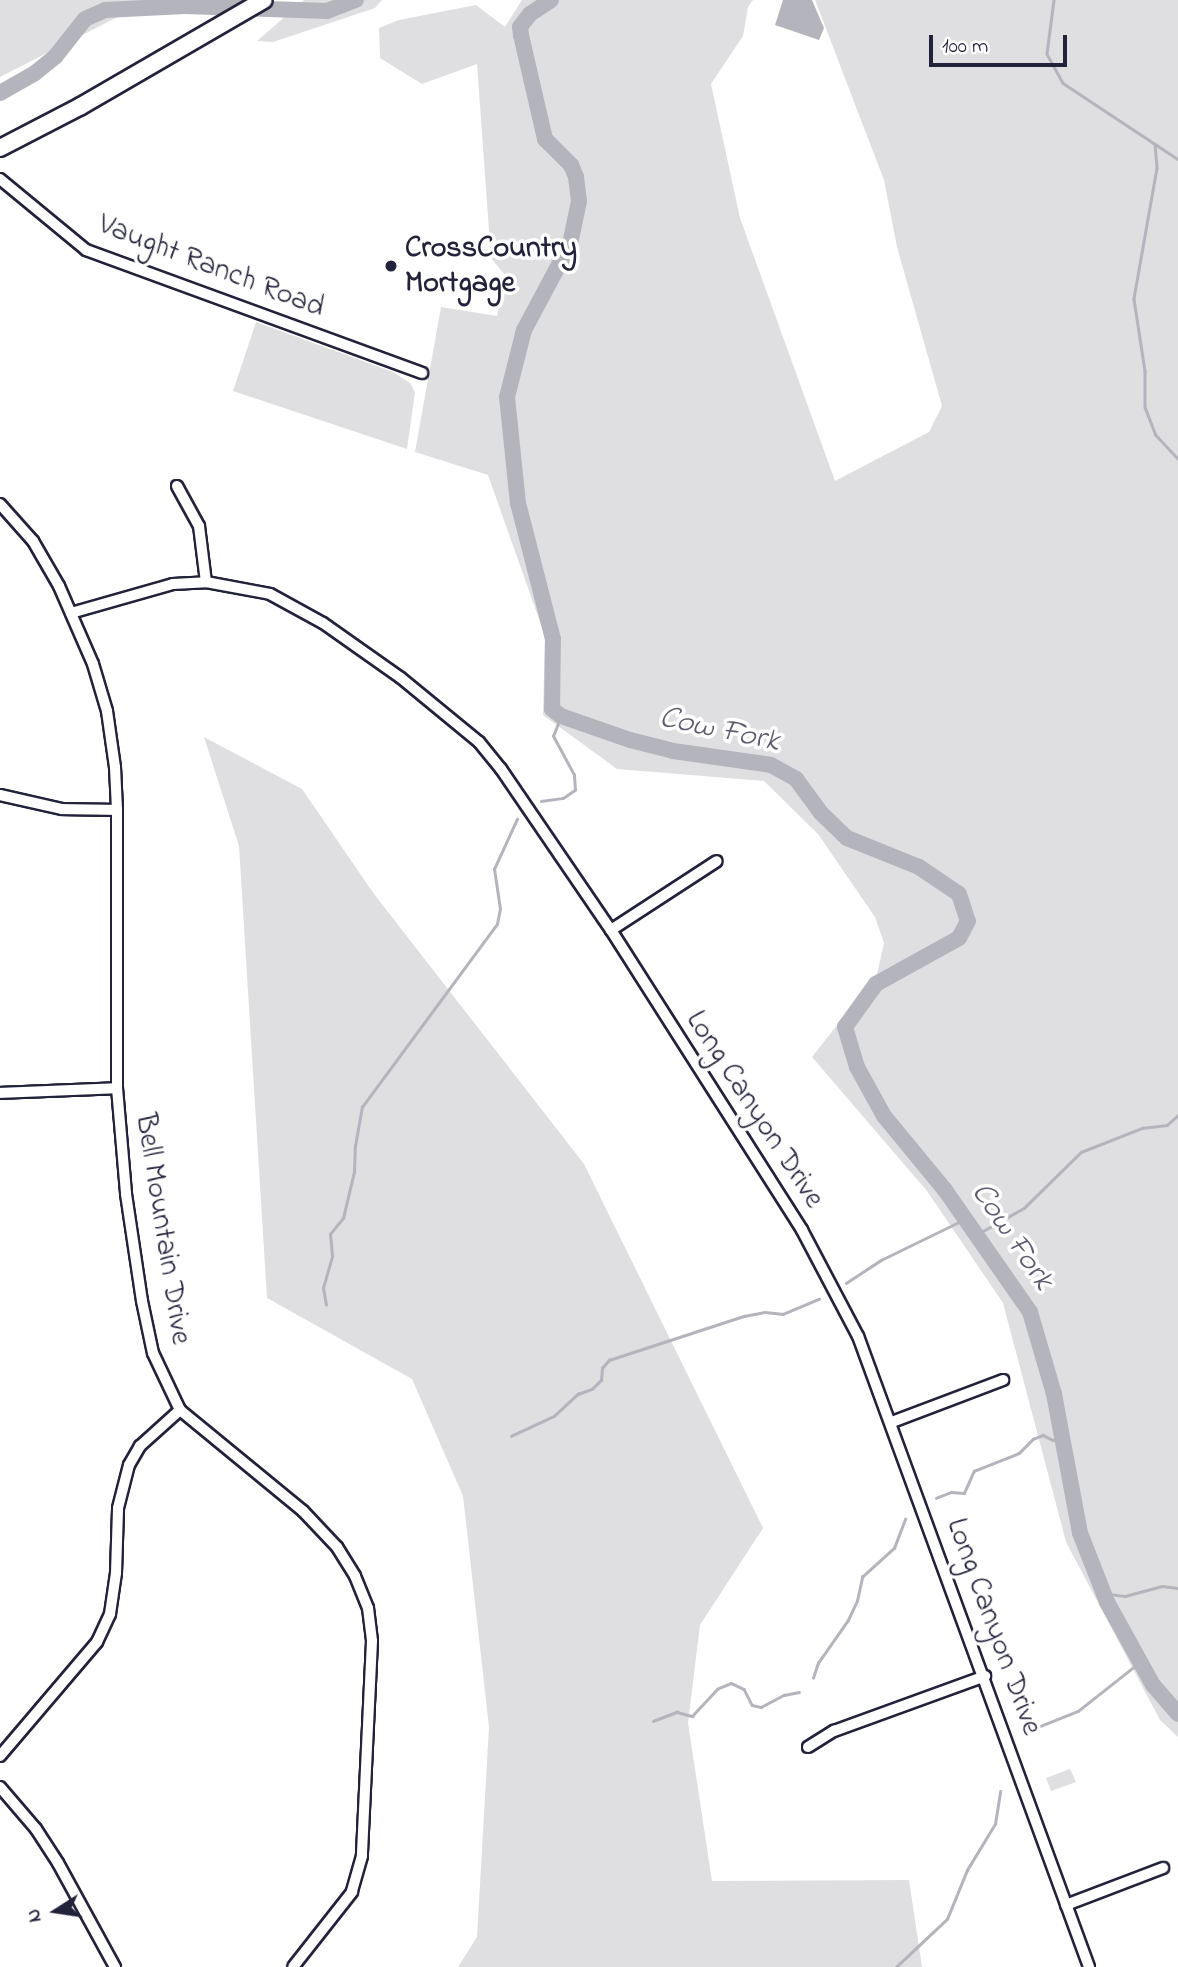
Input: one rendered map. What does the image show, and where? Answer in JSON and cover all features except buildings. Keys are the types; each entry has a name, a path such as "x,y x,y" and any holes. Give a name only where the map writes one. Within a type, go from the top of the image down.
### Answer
{"main road":[{"path":"0,148 264,0"}],"street":[{"name":"Vaught Ranch Road","path":"0,179 86,250 422,373"},
{"path":"177,486 199,526 206,582"},
{"name":"Bell Mountain Drive","path":"0,504 33,541 71,613 93,664 107,712 115,767 117,810 117,1088 126,1194 142,1301 153,1353 180,1410 303,1511 337,1547 355,1576 368,1608 372,1652 362,1856 352,1892 293,1967"},
{"name":"Long Canyon Drive","path":"71,613 154,589 206,582 270,594 332,629 448,713 479,742 501,769 611,930 824,1267 858,1336 985,1676 1088,1967"},
{"path":"0,795 62,809 117,810"},
{"path":"611,930 716,862"},
{"path":"0,1093 117,1088"},
{"path":"892,1422 1003,1380"},
{"path":"0,1756 97,1642 110,1614 116,1573 118,1508 129,1465 147,1438 180,1410"},
{"path":"808,1747 834,1731 985,1676"},
{"path":"0,1787 36,1829 58,1863 115,1967"},
{"path":"1066,1905 1163,1868"}],"shaded area":[{"path":"0,0 151,0 0,77"},
{"path":"304,0 382,0 375,8 273,42 257,41"},
{"path":"522,0 753,0 748,7 743,36 711,84 740,218 835,481 929,432 942,406 897,247 884,180 815,0 1178,0 1178,1737 1160,1720 1066,1542 1003,1303 927,1191 812,1057 877,974 884,943 875,917 818,834 764,781 617,769 543,715 545,636 488,475 415,452 441,307 497,316 504,274 491,258 477,64 422,84 380,58 379,28 399,20 476,5 505,27"},
{"path":"783,0 812,0 824,28 819,40 775,25"},
{"path":"256,322 393,372 410,383 415,392 407,449 233,391"},
{"path":"204,737 302,789 374,894 584,1164 763,1528 700,1625 688,1723 712,1881 909,1880 922,1967 458,1967 477,1937 489,1727 463,1496 412,1379 267,1298 239,846"},
{"path":"1070,1769 1076,1782 1051,1791 1046,1778"}],"waterway":[{"path":"0,93 35,73 55,57 85,19 105,10 185,6 327,11 356,0"},
{"name":"Cow Fork","path":"551,0 530,14 520,27 521,35 545,139 571,165 576,177 579,201 570,244 524,330 507,397 518,503 553,639 552,709 561,716 630,740 673,751 771,765 796,779 821,813 847,838 919,867 959,894 968,921 959,938 876,984 845,1027 857,1067 884,1116 945,1190 1030,1312 1054,1394 1080,1533 1107,1602 1153,1685 1178,1714"},
{"path":"1054,0 1047,54 1063,83 1178,159"},
{"path":"1155,144 1157,168 1134,299 1145,371 1145,407 1156,435 1178,459"},
{"path":"541,801 563,798 575,790 574,775 553,736 561,716"},
{"path":"326,1305 323,1288 332,1256 330,1234 343,1218 354,1172 355,1146 362,1107 497,924 500,909 494,869 517,819"},
{"path":"976,1235 1024,1208 1081,1152 1142,1128 1167,1125 1178,1115"},
{"path":"846,1283 881,1260 965,1219"},
{"path":"511,1436 554,1416 578,1394 592,1389 601,1380 602,1368 609,1360 744,1316 765,1312 783,1314 819,1299"},
{"path":"936,1498 951,1492 964,1493 974,1471 1019,1453 1033,1439 1043,1435 1053,1440 1062,1438"},
{"path":"813,1678 818,1663 848,1620 857,1601 862,1577 894,1548 905,1519"},
{"path":"1103,1593 1125,1596 1162,1586 1178,1588"},
{"path":"1033,1729 1078,1711 1140,1662"},
{"path":"653,1721 677,1712 692,1716 717,1689 731,1683 744,1689 752,1705 761,1707 784,1695 799,1692"},
{"path":"896,1967 947,1919 967,1870 995,1824 1000,1791"}],"place":[{"name":"CrossCountry Mortgage","path":"391,266"}]}
